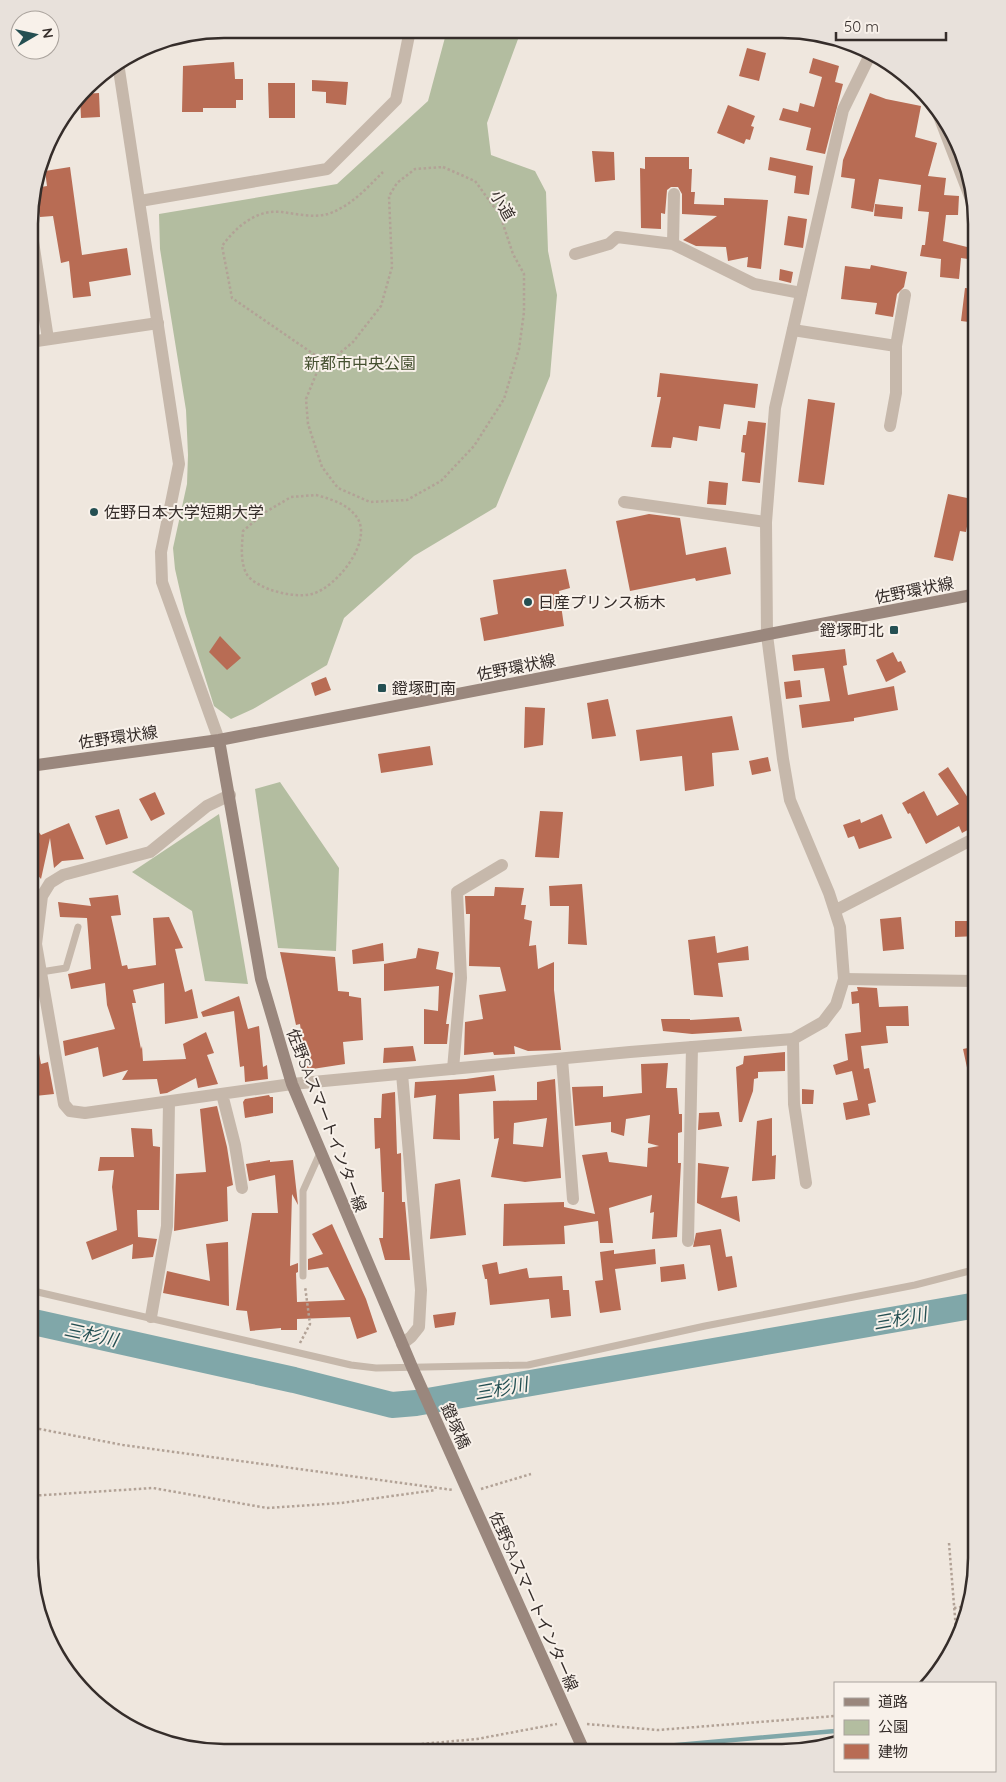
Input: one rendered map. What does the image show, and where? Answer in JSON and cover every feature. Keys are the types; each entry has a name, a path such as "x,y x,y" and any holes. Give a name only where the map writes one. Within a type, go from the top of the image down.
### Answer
{"main road":[{"name":"佐野環状線","path":"38,765 219,740 968,596"},
{"name":"佐野SAスマートインター線","path":"219,740 263,987 292,1084 419,1383"},
{"name":"鐙塚橋","path":"419,1383 463,1482"},
{"name":"佐野SAスマートインター線","path":"463,1482 580,1744"}],"street":[{"path":"140,201 327,169 396,100 408,38"},
{"path":"38,955 64,1104 70,1111 94,1112 292,1084 793,1039 822,1022 836,1005 844,979 836,910 790,800 767,635 766,522 775,408 843,110 868,59"},
{"path":"119,70 179,464 161,552 162,582 219,740"},
{"path":"947,138 962,175"},
{"path":"673,244 674,194"},
{"path":"575,254 609,244 617,237 673,244 754,284 801,293"},
{"path":"38,274 48,339"},
{"path":"890,426 896,393 896,346 905,294"},
{"path":"38,341 158,323"},
{"path":"793,330 896,346"},
{"path":"624,502 766,522"},
{"path":"38,926 42,896 50,883 63,876 150,852 207,806 230,795"},
{"path":"836,910 968,842"},
{"path":"453,1069 461,978 457,892 502,865"},
{"path":"844,979 968,981"},
{"path":"793,1039 794,1104 806,1183"},
{"path":"688,1241 692,1047"},
{"path":"562,1059 573,1199"},
{"path":"402,1074 421,1290 419,1328 402,1344"},
{"path":"222,1094 235,1145 242,1188"},
{"path":"151,1317 167,1226 169,1102"}],"lane":[{"path":"41,972 66,968 78,927"},
{"path":"303,1276 303,1191 320,1153"},
{"path":"38,1292 352,1365 376,1368 528,1365 705,1326 915,1285 968,1271"}],"path":[{"name":"小道","path":"443,167 475,181 500,215 514,254 524,274 524,312 519,349 504,399 474,446 441,482 407,500 370,502 338,488 322,467 308,424 306,399 317,372 353,342 381,306 392,267 389,196 396,183 415,169 443,167"},
{"path":"315,355 232,298 222,246 235,228 253,217 280,212 326,214 340,208 358,197 383,172"},
{"path":"316,495 348,507 358,517 360,538 355,554 339,578 313,594 291,595 257,583 246,575 242,558 242,531 264,513 291,497 316,495"},
{"path":"296,1351 310,1324 303,1276"},
{"path":"38,1429 123,1445 440,1489 341,1504 267,1508 153,1488 38,1495"},
{"path":"484,1489 531,1474"},
{"path":"949,1543 956,1626"},
{"path":"954,1608 962,1607"},
{"path":"421,1744 573,1728 658,1730 834,1716"}],"green space":[{"name":"新都市中央公園","path":"445,38 518,38 487,123 491,155 535,171 546,192 548,251 557,295 550,376 496,507 414,556 344,618 327,665 253,709 231,719 214,706 185,613 175,569 173,548 187,484 186,410 160,249 159,214 337,184 428,101"},
{"path":"280,782 339,868 336,951 278,948 255,789"},
{"path":"219,814 248,984 205,981 192,911 132,872"}],"building":[{"path":"747,48 766,53 759,81 739,76"},
{"path":"813,58 839,66 835,82 843,84 825,154 806,150 811,128 779,120 783,108 798,112 800,103 814,107 822,77 809,73"},
{"path":"234,62 235,79 243,79 243,100 236,100 236,108 203,108 203,112 182,112 183,66"},
{"path":"312,80 348,82 346,105 326,103 326,92 312,91"},
{"path":"268,83 295,83 295,118 269,118"},
{"path":"99,93 100,117 81,118 80,105 91,94"},
{"path":"870,93 886,99 921,106 915,137 937,143 928,176 946,178 944,195 959,196 958,215 946,215 943,241 968,247 968,259 961,258 959,279 940,277 941,259 920,256 922,245 925,245 929,212 918,211 921,185 879,179 873,212 851,208 855,179 841,177 843,160"},
{"path":"728,105 755,116 751,126 754,127 750,140 746,139 744,144 717,133"},
{"path":"592,151 614,152 615,180 595,182"},
{"path":"645,157 689,157 689,169 692,169 691,192 695,192 694,204 724,205 724,198 768,200 761,269 747,267 748,257 728,261 726,247 696,246 683,240 717,216 682,214 682,194 678,187 671,187 667,190 665,214 661,213 661,229 641,228 640,168 645,169"},
{"path":"770,157 813,166 809,195 794,193 796,176 768,170"},
{"path":"70,167 82,255 127,248 131,275 89,282 91,296 73,298 69,261 61,263 53,216 40,217 38,207 41,187 47,186 45,171"},
{"path":"875,204 903,207 902,219 874,216"},
{"path":"788,216 807,219 803,248 784,245"},
{"path":"871,265 907,272 904,287 897,294 893,317 875,314 877,303 841,299 845,266 870,269"},
{"path":"780,269 793,272 791,283 779,280"},
{"path":"965,288 968,288 968,322 961,321"},
{"path":"660,373 758,384 755,408 724,404 720,429 699,426 697,441 673,437 671,448 651,447 661,397 657,397"},
{"path":"808,399 835,403 824,485 798,482"},
{"path":"748,421 766,423 760,483 742,481 745,453 741,452 743,435 746,435"},
{"path":"709,481 728,483 726,505 707,504"},
{"path":"948,494 968,498 966,532 960,531 953,561 934,557"},
{"path":"649,514 680,518 686,555 726,547 731,574 696,581 695,578 630,591 616,521"},
{"name":"日産プリンス栃木","path":"566,569 570,588 559,591 564,626 484,641 480,618 498,614 493,580"},
{"path":"220,636 241,658 227,670 209,652"},
{"path":"845,649 847,665 843,666 848,695 894,686 898,710 854,718 854,721 802,728 799,705 830,701 824,668 794,671 792,655"},
{"path":"893,652 898,662 901,661 906,672 886,682 876,660"},
{"path":"326,677 331,690 315,696 311,683"},
{"path":"800,680 802,697 786,699 784,682"},
{"path":"608,699 616,736 592,739 587,703"},
{"path":"525,707 545,708 543,745 524,748"},
{"path":"732,716 739,750 712,753 714,786 685,791 682,756 640,761 636,730"},
{"path":"430,746 433,765 381,773 378,754"},
{"path":"768,757 771,771 752,775 749,761"},
{"path":"948,767 968,798 968,830 962,833 959,826 926,844 910,813 908,814 902,803 924,791 937,816 959,804 938,774"},
{"path":"155,792 165,814 151,821 139,799"},
{"path":"119,809 128,838 106,845 95,816"},
{"path":"540,811 563,812 559,858 535,857"},
{"path":"882,814 892,838 859,849 854,836 848,838 843,825 860,819 861,823"},
{"path":"69,823 84,859 62,861 54,868 50,838 41,879 38,875 38,831 41,835"},
{"path":"582,884 587,945 568,944 569,906 550,906 549,886"},
{"path":"495,887 524,888 521,905 526,905 524,919 532,921 529,946 536,945 538,969 554,962 554,990 561,1050 528,1051 514,1046 515,1054 494,1055 493,1052 464,1055 465,1022 483,1019 479,995 506,991 500,967 469,966 470,914 466,914 465,896 494,896"},
{"path":"118,895 121,915 111,916 122,966 127,965 128,969 156,965 153,918 169,917 183,948 175,949 185,992 192,989 198,1018 165,1024 164,983 133,990 136,1003 132,1003 141,1049 142,1046 143,1061 186,1059 183,1044 206,1032 214,1053 207,1055 218,1084 198,1088 196,1078 167,1093 160,1094 157,1079 122,1080 128,1070 103,1077 98,1047 65,1056 63,1041 115,1029 107,1005 105,983 71,989 68,974 91,969 87,918 60,917 58,902 91,906 89,898"},
{"path":"901,917 904,949 883,951 880,919"},
{"path":"955,921 968,921 968,936 955,937"},
{"path":"715,936 717,953 748,946 749,960 718,963 723,997 694,995 688,940"},
{"path":"383,943 384,961 353,964 352,950"},
{"path":"418,948 439,952 436,969 453,973 446,1024 449,1024 447,1044 424,1044 424,1009 438,1011 439,986 384,991 384,964 416,958"},
{"path":"280,952 335,957 338,991 349,992 349,996 361,998 363,1040 343,1042 345,1064 306,1070 300,1024 296,1025"},
{"path":"857,987 877,988 879,1007 908,1006 909,1026 886,1026 888,1043 861,1046 864,1069 869,1068 876,1102 868,1104 870,1115 846,1120 843,1103 858,1100 852,1071 836,1075 833,1065 848,1060 845,1034 861,1032 859,1003 852,1004 851,992 858,991"},
{"path":"239,996 248,1029 259,1026 263,1067 267,1065 268,1079 245,1082 244,1066 240,1067 234,1011 203,1017 201,1012"},
{"path":"739,1017 742,1031 692,1034 663,1031 661,1019 690,1020"},
{"path":"413,1046 416,1061 383,1063 384,1048"},
{"path":"38,1048 41,1064 48,1062 54,1094 38,1096"},
{"path":"968,1048 968,1072 963,1049"},
{"path":"785,1052 785,1071 758,1072 758,1078 754,1079 753,1091 742,1122 739,1122 736,1067 743,1064 744,1056"},
{"path":"668,1063 666,1088 677,1088 679,1114 682,1114 682,1132 678,1133 678,1163 681,1163 677,1237 652,1239 654,1212 650,1213 652,1195 609,1208 613,1243 600,1243 598,1221 564,1226 565,1244 503,1246 504,1204 564,1202 564,1207 595,1214 582,1155 607,1152 609,1162 647,1167 648,1148 659,1146 648,1143 650,1115 626,1119 624,1136 611,1132 611,1122 575,1126 572,1087 603,1086 603,1097 642,1093 641,1064"},
{"path":"494,1075 496,1091 459,1094 460,1140 433,1139 436,1095 414,1098 415,1082 466,1079"},
{"path":"555,1079 561,1178 525,1182 491,1177 499,1138 494,1139 493,1101 537,1100 537,1082","holes":["547,1118 543,1147 513,1144 514,1123"]},
{"path":"802,1089 814,1090 813,1104 802,1104"},
{"path":"395,1092 397,1154 401,1153 402,1202 405,1202 410,1260 385,1260 379,1238 383,1238 384,1192 382,1192 380,1148 375,1149 374,1118 381,1118 382,1094"},
{"path":"269,1095 273,1097 273,1113 245,1118 243,1102 245,1099"},
{"path":"217,1106 227,1147 233,1185 227,1187 228,1221 174,1231 176,1174 206,1172 200,1109"},
{"path":"719,1112 722,1126 698,1130 699,1113"},
{"path":"772,1118 772,1156 776,1155 775,1179 752,1181 757,1121"},
{"path":"131,1128 152,1129 153,1146 160,1147 159,1210 137,1210 138,1237 157,1239 153,1257 132,1259 133,1244 92,1260 86,1242 117,1230 112,1187 114,1170 98,1171 100,1157 134,1157"},
{"path":"270,1160 270,1162 293,1160 298,1205 292,1194 290,1266 298,1263 298,1272 296,1273 297,1302 345,1300 328,1267 308,1270 308,1259 323,1254 312,1234 332,1224 366,1299 377,1332 357,1339 350,1317 297,1319 297,1330 281,1330 281,1328 250,1331 247,1311 236,1310 252,1213 278,1213 275,1175 249,1181 246,1164"},
{"path":"698,1163 729,1167 721,1198 737,1196 740,1222 697,1203"},
{"path":"460,1179 466,1235 430,1239 435,1184"},
{"path":"721,1229 726,1257 732,1256 737,1287 718,1291 710,1245 693,1247 696,1233"},
{"path":"228,1242 229,1306 163,1293 167,1271 210,1281 206,1244"},
{"path":"655,1249 656,1264 615,1269 621,1310 600,1313 595,1281 603,1280 600,1252 614,1250 614,1254"},
{"path":"497,1262 499,1274 527,1268 529,1278 562,1276 563,1290 569,1290 571,1316 551,1318 549,1299 490,1305 487,1279 485,1279 482,1265"},
{"path":"684,1264 686,1279 661,1282 660,1267"},
{"path":"456,1312 454,1325 435,1328 433,1315"}],"waterway":[{"name":"三杉川","path":"38,1323 294,1380 392,1405 416,1403 968,1307"},
{"path":"688,1744 834,1731"}],"place":[{"name":"佐野日本大学短期大学","path":"94,512"},
{"name":"日産プリンス栃木","path":"528,602"},
{"name":"鐙塚町北","path":"894,630"},
{"name":"鐙塚町南","path":"382,688"}]}
